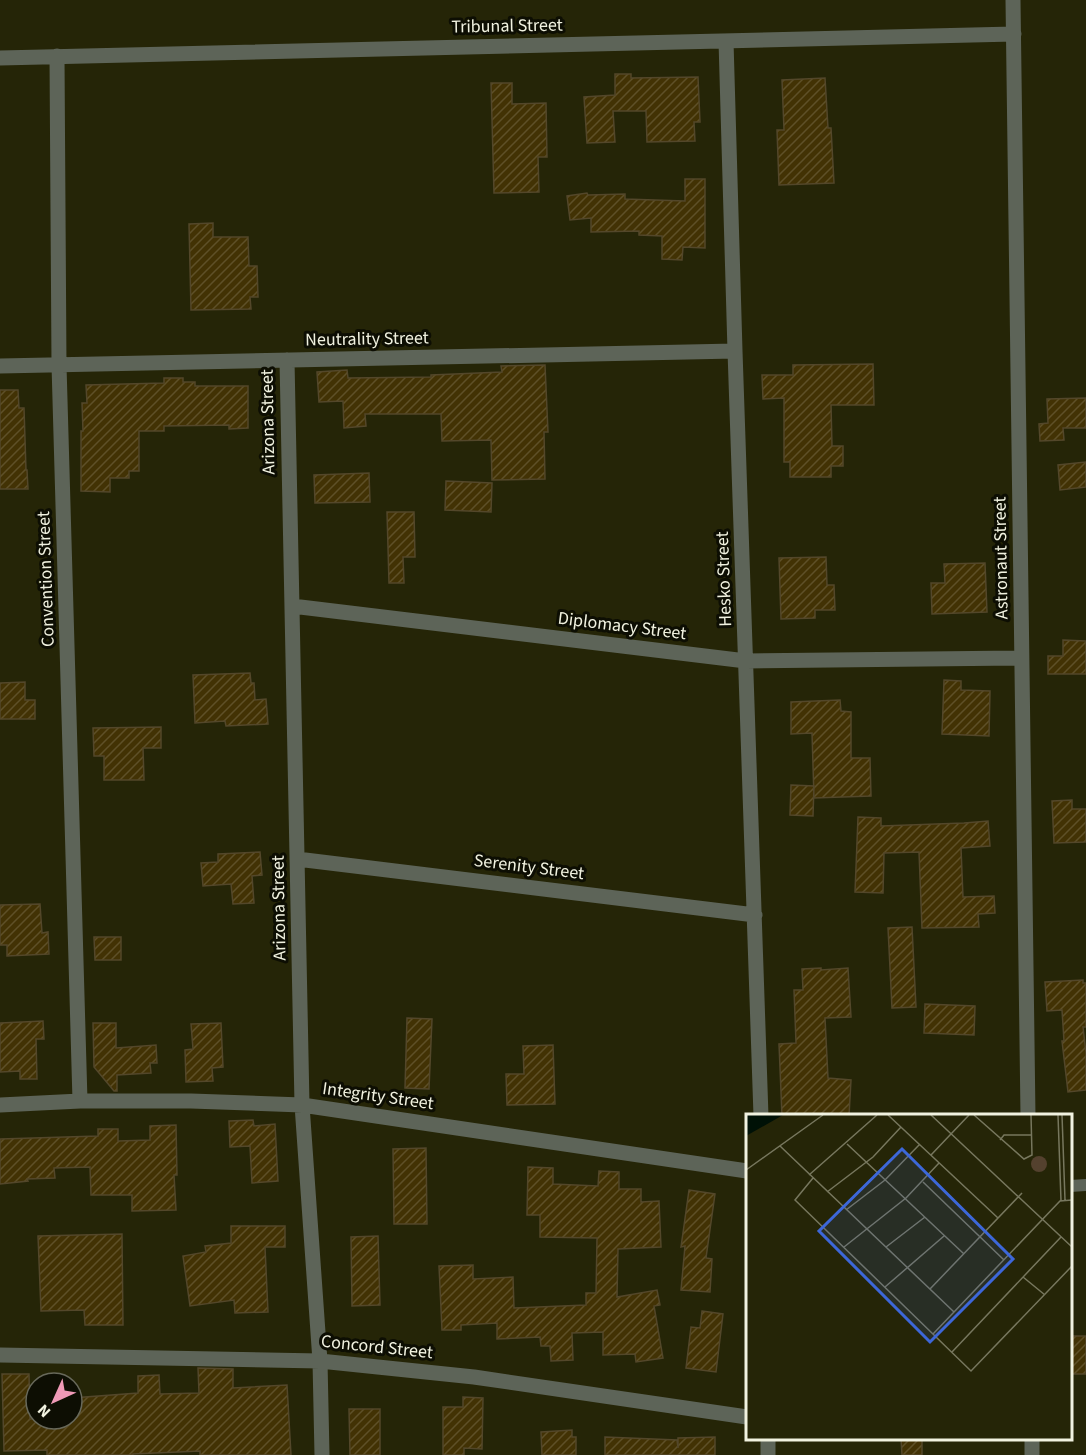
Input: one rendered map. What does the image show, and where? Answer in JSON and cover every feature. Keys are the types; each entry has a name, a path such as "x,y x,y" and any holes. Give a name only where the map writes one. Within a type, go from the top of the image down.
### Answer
{"street":[{"name":"Astronaut Street","path":"1013,0 1028,1114"},
{"name":"Tribunal Street","path":"0,58 1014,34"},
{"name":"Hesko Street","path":"726,41 761,1114"},
{"name":"Convention Street","path":"57,56 59,365 80,1101"},
{"name":"Neutrality Street","path":"0,366 735,351"},
{"name":"Arizona Street","path":"287,360 302,1105 320,1360 322,1455"},
{"name":"Diplomacy Street","path":"292,606 746,661 1022,658"},
{"name":"Serenity Street","path":"297,859 755,915"},
{"name":"Integrity Street","path":"0,1105 80,1101 191,1101 302,1105 746,1171"},
{"name":"Concord Street","path":"0,1355 320,1360 474,1377 746,1417"}],"lane":[{"path":"1071,1186 1086,1185"}],"building":[{"path":"615,74 631,74 631,78 698,77 700,122 694,122 695,141 647,142 646,111 613,111 615,142 587,143 584,97 615,95"},
{"path":"825,78 834,183 779,185 777,130 784,130 782,80"},
{"path":"491,83 512,83 512,104 546,103 547,157 538,157 539,192 494,193"},
{"path":"685,179 705,179 705,248 683,247 682,260 662,259 662,236 639,235 639,231 591,232 591,218 570,220 567,196 587,193 588,195 625,194 625,199 685,201"},
{"path":"213,223 213,237 248,237 249,266 257,266 258,297 250,297 251,309 191,310 189,224"},
{"path":"873,364 874,405 831,405 832,446 843,446 843,466 831,466 831,477 790,477 790,462 784,462 784,398 763,399 762,375 793,375 793,365"},
{"path":"545,365 548,432 544,432 545,479 492,480 491,440 442,441 441,414 365,414 366,426 344,428 343,401 319,402 317,372 347,370 348,378 431,377 431,375 502,372 501,366"},
{"path":"164,378 183,378 183,382 195,382 195,386 248,386 248,428 229,429 229,425 164,426 164,431 139,431 139,471 129,471 129,478 110,478 110,492 81,491 82,403 87,403 86,385 164,383"},
{"path":"0,390 18,390 19,408 24,408 28,489 0,489"},
{"path":"1086,398 1086,428 1063,428 1064,440 1040,441 1039,424 1048,423 1047,399"},
{"path":"1086,462 1086,487 1060,490 1058,465"},
{"path":"369,473 370,502 315,503 314,475"},
{"path":"446,481 492,483 491,512 445,510"},
{"path":"387,512 414,512 415,557 403,557 404,583 389,583"},
{"path":"826,557 827,585 834,585 835,610 815,610 815,618 781,619 779,558"},
{"path":"985,563 987,612 932,614 931,583 945,583 944,564"},
{"path":"1063,640 1086,641 1086,674 1048,674 1048,656 1063,656"},
{"path":"250,673 251,683 254,683 255,700 266,699 268,724 226,726 225,721 195,723 193,675"},
{"path":"944,680 961,681 961,690 990,691 989,736 942,734"},
{"path":"25,682 25,700 35,700 35,719 0,719 0,683"},
{"path":"840,700 841,711 851,712 851,758 870,758 871,796 814,798 812,733 791,734 791,702"},
{"path":"161,727 161,748 143,748 144,780 104,780 104,756 94,756 93,728"},
{"path":"791,785 814,786 813,816 790,815"},
{"path":"1072,800 1072,809 1086,809 1086,842 1054,843 1052,801"},
{"path":"858,817 881,818 881,826 988,821 990,846 961,848 963,897 994,896 995,913 978,914 979,927 922,928 919,852 884,853 883,893 855,892"},
{"path":"260,852 262,875 252,876 254,903 233,904 231,884 203,886 201,863 218,862 218,854"},
{"path":"40,904 42,933 48,932 49,954 7,956 7,945 0,945 0,905"},
{"path":"912,927 916,1007 892,1008 888,928"},
{"path":"94,937 121,937 121,960 95,960"},
{"path":"848,968 851,1017 825,1018 828,1078 851,1080 849,1114 782,1114 779,1044 796,1043 794,990 803,990 802,969"},
{"path":"1083,980 1083,983 1086,983 1086,1027 1083,1027 1086,1090 1068,1092 1062,1041 1064,1041 1062,1010 1047,1011 1045,982"},
{"path":"925,1004 975,1006 974,1035 924,1033"},
{"path":"407,1018 432,1019 429,1089 405,1088"},
{"path":"43,1021 44,1039 36,1039 37,1079 20,1079 20,1071 0,1072 0,1023"},
{"path":"93,1023 116,1023 116,1048 156,1045 157,1063 150,1063 151,1073 117,1075 117,1091 114,1091 94,1067"},
{"path":"221,1023 223,1067 212,1068 213,1081 186,1082 185,1050 193,1049 191,1024"},
{"path":"553,1045 555,1104 507,1105 506,1074 524,1074 523,1046"},
{"path":"253,1120 254,1126 275,1124 278,1181 252,1183 250,1146 230,1147 229,1121"},
{"path":"176,1125 177,1175 174,1175 176,1210 132,1211 132,1195 91,1195 90,1167 54,1168 55,1178 27,1179 28,1181 0,1184 0,1139 98,1136 98,1129 118,1129 118,1141 150,1140 150,1126"},
{"path":"426,1148 427,1224 394,1224 393,1149"},
{"path":"528,1167 553,1168 553,1184 598,1186 599,1171 619,1172 619,1189 641,1189 641,1202 659,1201 661,1247 618,1249 617,1297 657,1290 660,1305 654,1306 663,1358 636,1362 635,1354 603,1355 603,1332 572,1333 573,1360 551,1361 550,1346 541,1346 540,1337 497,1339 497,1323 461,1325 461,1330 442,1330 439,1266 473,1265 473,1279 513,1277 514,1308 586,1305 586,1293 596,1293 597,1238 540,1237 540,1215 527,1215"},
{"path":"689,1190 715,1194 706,1258 712,1259 710,1292 681,1290 685,1246 681,1247"},
{"path":"231,1226 285,1226 285,1247 265,1247 268,1312 235,1313 234,1300 190,1306 183,1256 206,1252 205,1246 231,1243"},
{"path":"122,1234 123,1325 85,1325 84,1310 41,1311 38,1236"},
{"path":"378,1236 380,1305 352,1306 351,1237"},
{"path":"702,1311 723,1314 716,1372 686,1368 691,1327 700,1328"},
{"path":"1071,1336 1086,1336 1086,1374 1071,1374"},
{"path":"198,1368 233,1369 233,1388 287,1385 291,1455 200,1455 200,1451 133,1455 47,1455 47,1450 4,1451 2,1374 24,1374 24,1431 84,1431 84,1397 138,1393 138,1376 159,1375 160,1394 199,1393"},
{"path":"463,1397 483,1398 482,1449 464,1448 464,1455 443,1455 443,1407 463,1407"},
{"path":"349,1409 380,1409 380,1455 350,1455"},
{"path":"572,1430 572,1437 576,1437 576,1455 542,1455 541,1432"},
{"path":"605,1437 677,1440 678,1448 678,1438 715,1437 715,1455 605,1455"},
{"path":"901,1440 922,1440 922,1455 902,1455"}]}
